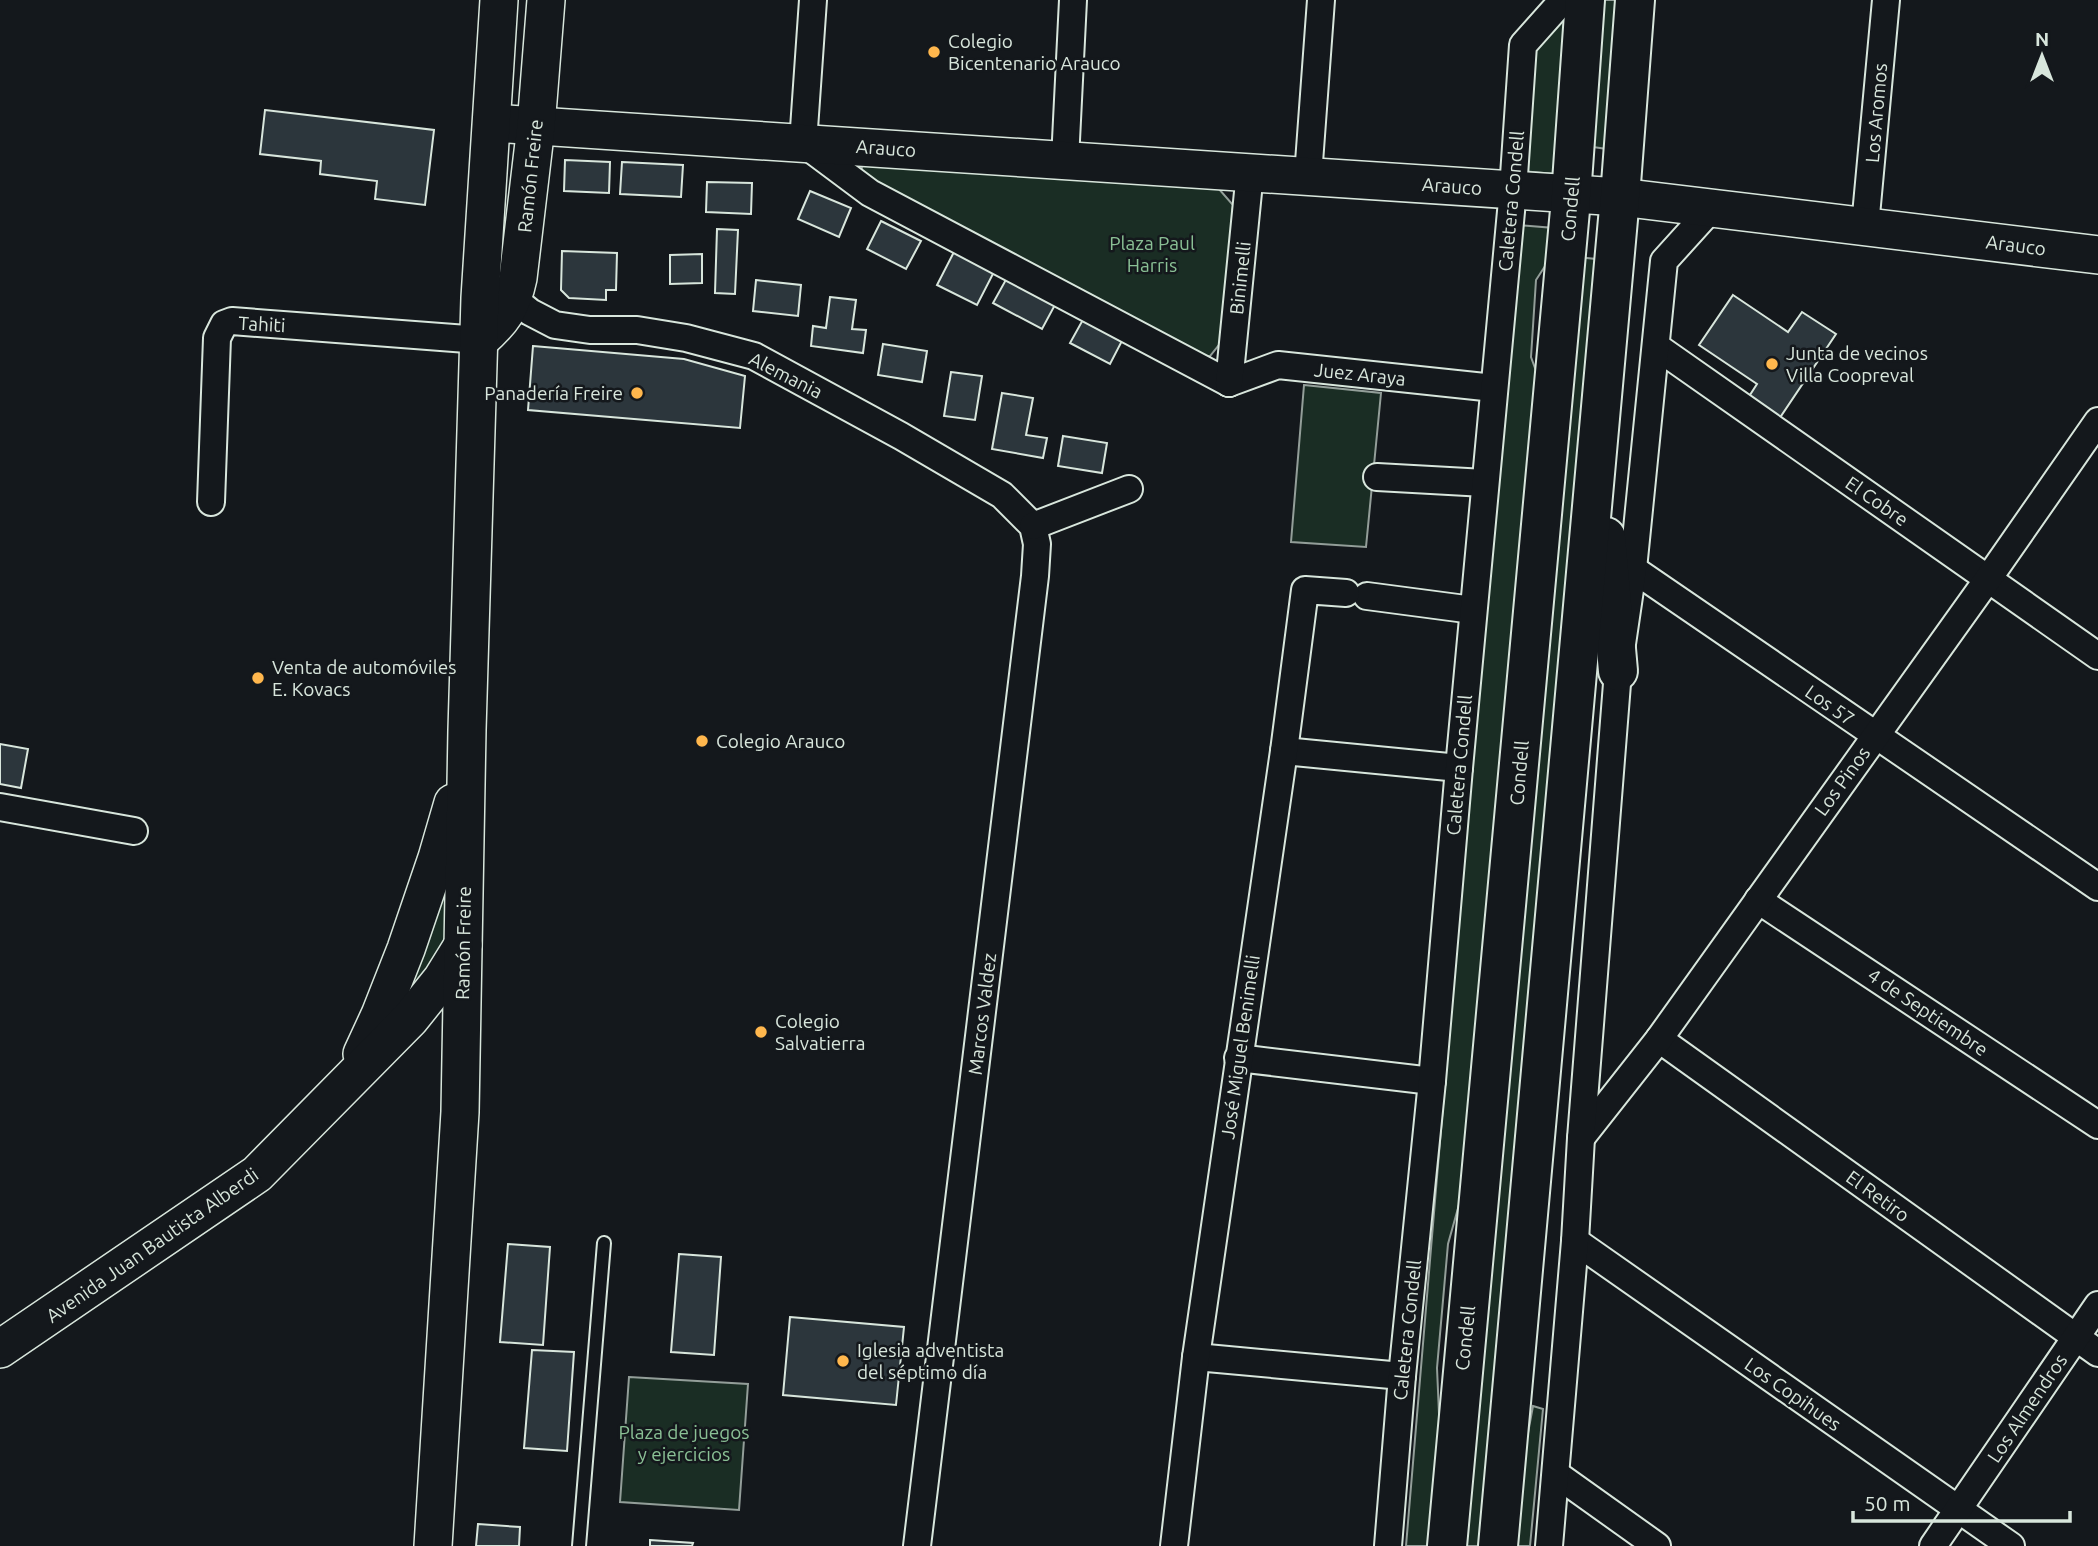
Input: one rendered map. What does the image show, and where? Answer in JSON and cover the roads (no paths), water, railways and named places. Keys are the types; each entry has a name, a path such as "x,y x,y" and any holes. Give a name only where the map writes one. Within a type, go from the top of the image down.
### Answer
{"main road":[{"name":"Ramón Freire","path":"433,1546 460,1112 467,730 482,250 499,0"},
{"name":"Ramón Freire","path":"480,340 498,325 514,299 536,126 546,0"},
{"name":"Condell","path":"1447,1546 1571,194 1585,0"},
{"path":"1498,1546 1620,197 1635,0"},
{"name":"Arauco","path":"492,123 1620,197 1865,226 2098,249"},
{"path":"482,250 498,282 514,299"},
{"path":"1598,440 1618,671"},
{"path":"347,1085 380,1015 437,858 450,815 467,730"},
{"name":"Avenida Juan Bautista Alberdi","path":"0,1349 257,1174 410,1018 442,979 463,944"},
{"path":"410,1018 436,1024 461,1038"}],"street":[{"path":"803,143 813,0"},
{"path":"1065,160 1073,0"},
{"path":"1308,176 1321,0"},
{"name":"Caletera Condell","path":"1388,1546 1513,190 1523,45 1563,0"},
{"name":"Los Aromos","path":"1865,226 1886,0"},
{"name":"Arauco","path":"803,143 870,193 1229,383"},
{"name":"Binimelli","path":"1229,383 1250,172"},
{"path":"1549,1546 1618,671 1633,569 1664,261 1712,208"},
{"name":"Alemania","path":"514,299 530,312 555,325 590,330 637,330 674,336 754,356 1002,495 1033,526"},
{"name":"Tahiti","path":"211,502 217,338 224,324 232,321 480,340"},
{"name":"El Cobre","path":"1657,347 2098,656"},
{"name":"Juez Araya","path":"1229,383 1278,365 1494,388"},
{"name":"Los Pinos","path":"1581,1138 1659,1039 2097,424"},
{"path":"1377,477 1485,483"},
{"path":"1033,526 1129,489"},
{"name":"Marcos Valdez","path":"918,1546 1035,576 1037,544 1033,526"},
{"name":"Los 57","path":"1633,569 2098,887"},
{"name":"José Miguel Benimelli","path":"1174,1546 1196,1357 1305,590 1473,610"},
{"path":"1284,751 1459,768"},
{"path":"0,807 134,831"},
{"name":"4 de Septiembre","path":"1758,900 2098,1125"},
{"name":"El Retiro","path":"1659,1039 2098,1353"},
{"path":"1238,1058 1432,1081"},
{"name":"Los Copihues","path":"1575,1241 2011,1546"},
{"name":"Los Almendros","path":"1933,1546 2098,1305"},
{"path":"1196,1357 1402,1376"},
{"path":"1556,1474 1657,1546"}],"lane":[{"path":"579,1546 604,1243"}],"place":[{"name":"Colegio Bicentenario Arauco","path":"934,52"},
{"name":"Junta de vecinos Villa Coopreval","path":"1772,364"},
{"name":"Panadería Freire","path":"637,393"},
{"name":"Venta de automóviles E. Kovacs","path":"258,678"},
{"name":"Colegio Arauco","path":"702,741"},
{"name":"Colegio Salvatierra","path":"761,1032"},
{"name":"Iglesia adventista del séptimo día","path":"843,1361"}],"park label":[{"name":"Plaza Paul Harris","path":"1152,254"},
{"name":"Plaza de juegos y ejercicios","path":"684,1443"}]}
